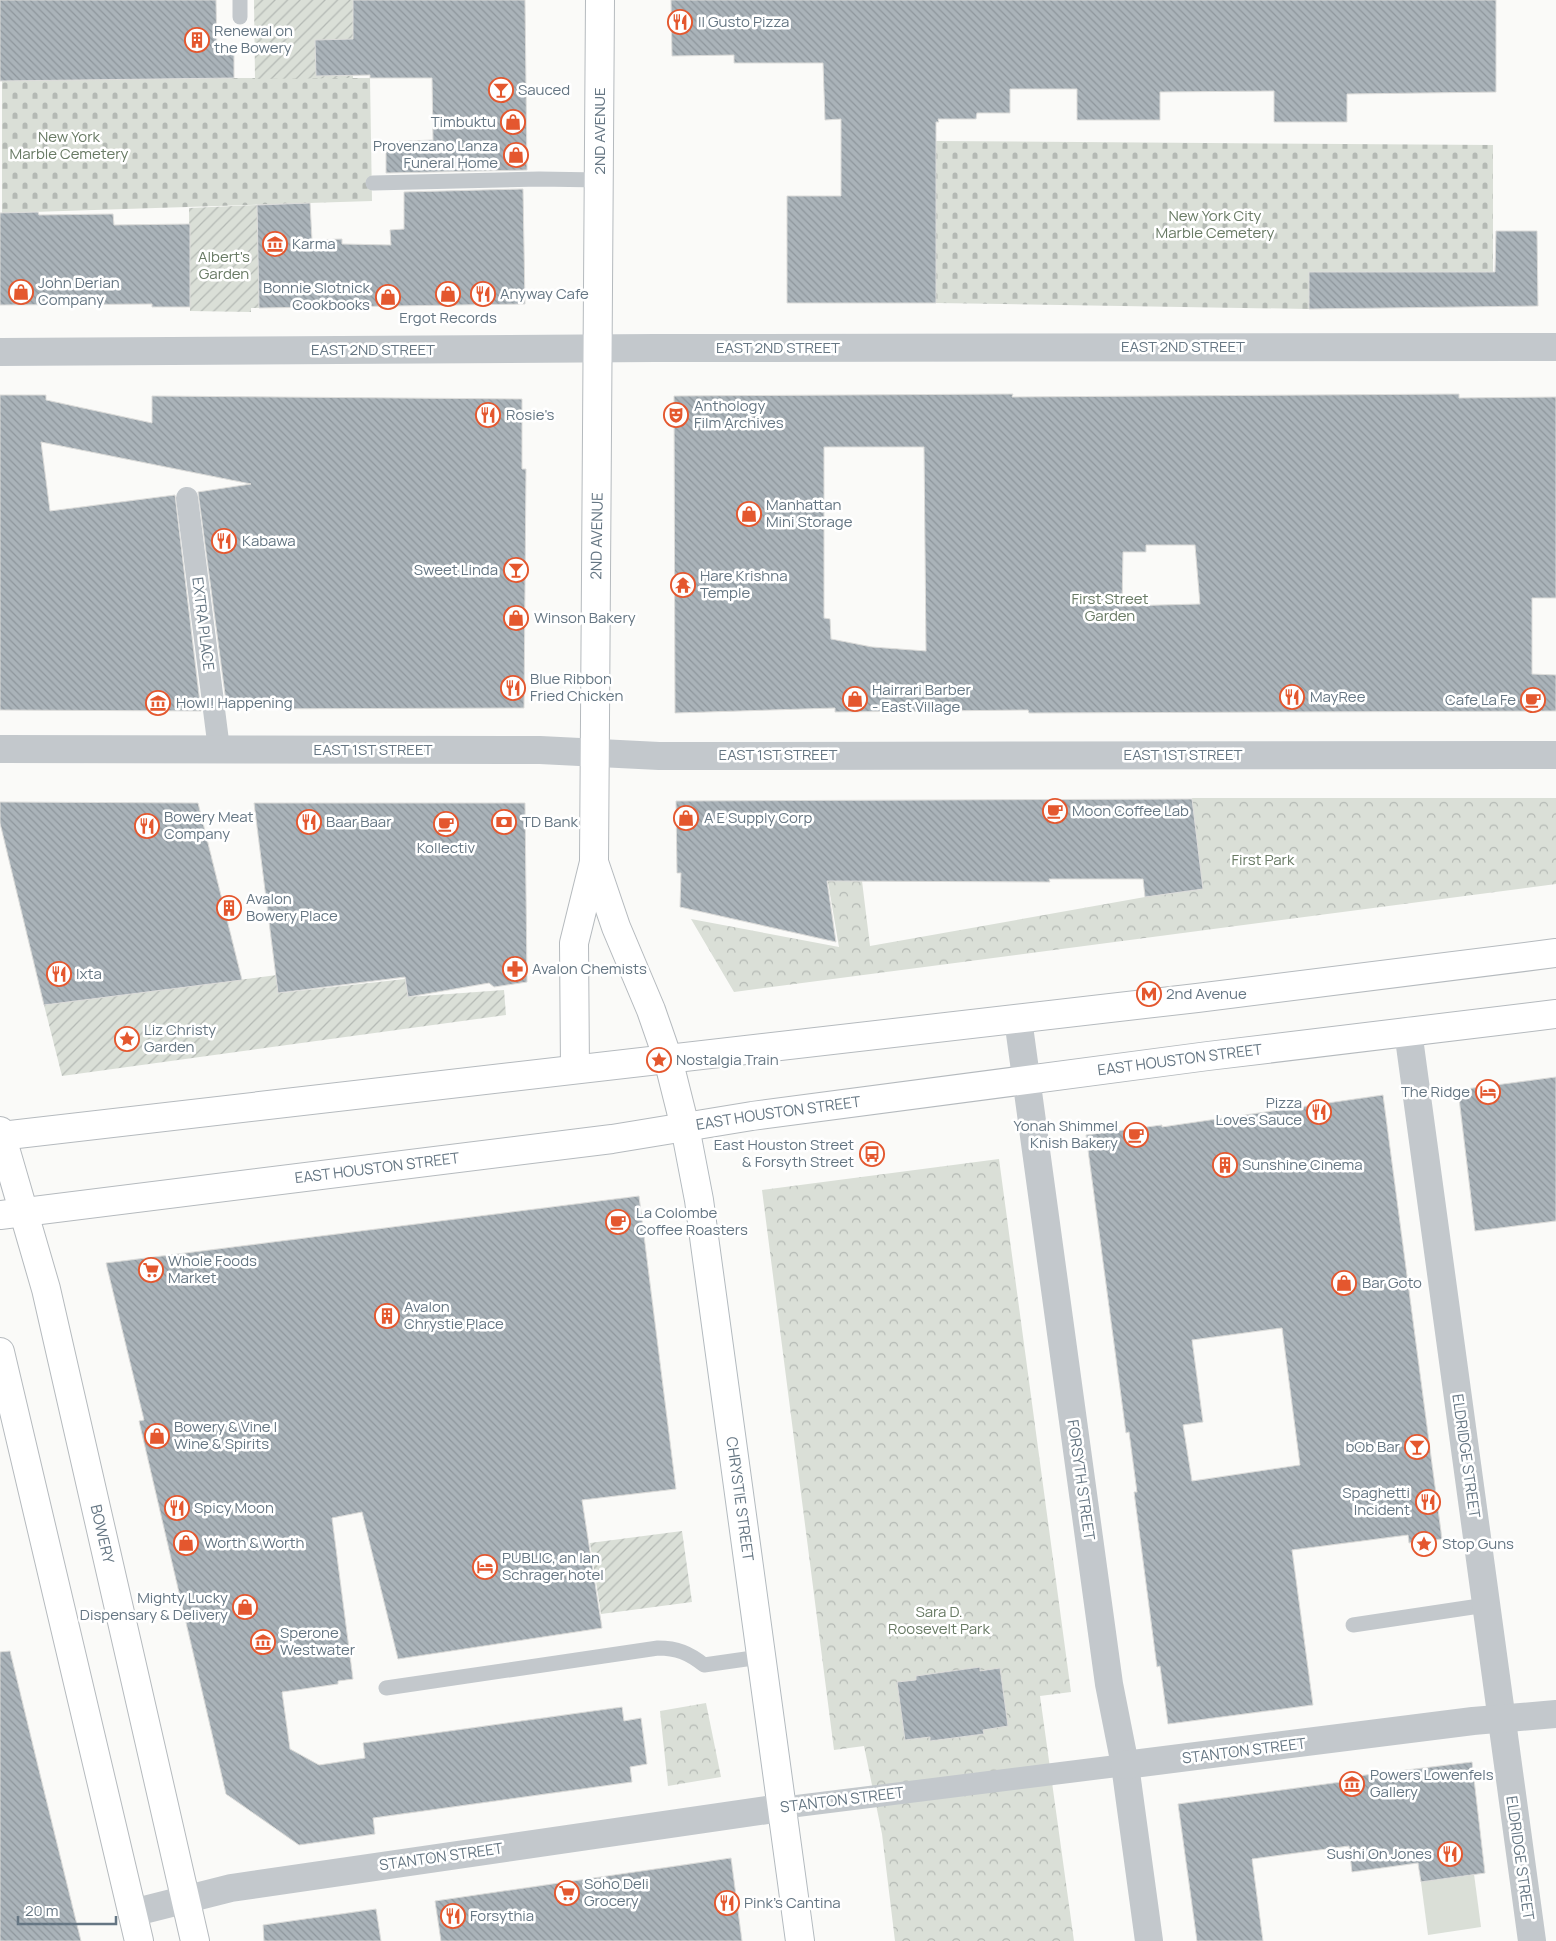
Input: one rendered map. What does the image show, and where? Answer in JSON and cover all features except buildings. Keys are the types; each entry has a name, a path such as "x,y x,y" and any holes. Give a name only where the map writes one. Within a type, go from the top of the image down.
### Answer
{"main road":[{"name":"2ND AVENUE","path":"600,0 594,862 616,927 651,1010 668,1059"},
{"path":"574,1070 574,943 594,862"},
{"path":"0,1134 1018,1019 1556,953"},
{"name":"EAST HOUSTON STREET","path":"12,1213 612,1139 752,1116 1408,1031 1556,1014"},
{"name":"CHRYSTIE STREET","path":"668,1059 685,1127 698,1191 800,1941"},
{"name":"BOWERY","path":"0,1134 12,1213 46,1289 195,1941"},
{"path":"0,1352 139,1941"}],"street":[{"name":"EAST 2ND STREET","path":"0,352 1556,347"},
{"name":"EXTRA PLACE","path":"186,498 219,750"},
{"name":"EAST 1ST STREET","path":"0,749 540,750 659,756 1556,755"},
{"name":"FORSYTH STREET","path":"1018,1019 1109,1684 1125,1766 1149,1941"},
{"name":"ELDRIDGE STREET","path":"1408,1031 1532,1941"},
{"name":"STANTON STREET","path":"132,1913 231,1888 781,1808 1501,1719 1556,1714"}],"lane":[{"path":"240,0 240,17"},
{"path":"373,183 539,179 600,180"},
{"path":"1353,1624 1486,1605"},
{"path":"386,1688 658,1648 675,1648 690,1655 704,1665 760,1657"}],"green space":[{"path":"254,0 353,0 353,78 255,79"},
{"name":"New York Marble Cemetery","path":"370,78 372,201 2,213 2,81"},
{"name":"New York City Marble Cemetery","path":"936,141 1493,145 1493,272 1309,272 1309,309 936,303"},
{"name":"Albert's Garden","path":"257,205 259,308 251,308 251,312 190,311 189,208"},
{"name":"First Park","path":"1192,798 1556,798 1556,884 734,992 691,919 839,947 814,800 852,800 870,946 1145,897 1203,889"},
{"path":"277,975 280,993 405,979 408,997 504,990 506,1015 62,1076 44,1005"},
{"name":"Sara D. Roosevelt Park","path":"999,1159 1071,1692 1040,1696 1074,1941 895,1941 882,1834 864,1746 834,1750 762,1190"},
{"path":"682,1531 692,1602 601,1614 590,1543"},
{"path":"706,1703 721,1777 668,1786 660,1711"},
{"path":"1474,1874 1481,1927 1428,1935 1421,1882"}],"place":[{"name":"Il Gusto Pizza","path":"680,22"},
{"name":"Renewal on the Bowery","path":"197,40"},
{"name":"Sauced","path":"501,90"},
{"name":"Timbuktu","path":"513,122"},
{"name":"Provenzano Lanza Funeral Home","path":"516,155"},
{"name":"Karma","path":"275,244"},
{"name":"John Derian Company","path":"21,292"},
{"name":"Ergot Records","path":"448,294"},
{"name":"Anyway Cafe","path":"483,294"},
{"name":"Bonnie Slotnick Cookbooks","path":"388,297"},
{"name":"Rosie's","path":"488,415"},
{"name":"Anthology Film Archives","path":"676,415"},
{"name":"Manhattan Mini Storage","path":"749,514"},
{"name":"Kabawa","path":"224,541"},
{"name":"Sweet Linda","path":"516,570"},
{"name":"Hare Krishna Temple","path":"683,585"},
{"name":"Winson Bakery","path":"516,618"},
{"name":"Blue Ribbon Fried Chicken","path":"513,688"},
{"name":"MayRee","path":"1292,697"},
{"name":"Hairrari Barber - East Village","path":"855,699"},
{"name":"Cafe La Fe","path":"1533,700"},
{"name":"Howl! Happening","path":"158,703"},
{"name":"Moon Coffee Lab","path":"1055,811"},
{"name":"A E Supply Corp","path":"686,818"},
{"name":"Baar Baar","path":"309,822"},
{"name":"TD Bank","path":"504,822"},
{"name":"Kollectiv","path":"446,824"},
{"name":"Bowery Meat Company","path":"147,826"},
{"name":"Avalon Bowery Place","path":"229,908"},
{"name":"Avalon Chemists","path":"515,969"},
{"name":"Ixta","path":"59,974"},
{"name":"2nd Avenue","path":"1149,994"},
{"name":"Liz Christy Garden","path":"127,1039"},
{"name":"Nostalgia Train","path":"659,1060"},
{"name":"The Ridge","path":"1488,1092"},
{"name":"Pizza Loves Sauce","path":"1319,1112"},
{"name":"Yonah Shimmel Knish Bakery","path":"1136,1135"},
{"name":"East Houston Street & Forsyth Street","path":"872,1154"},
{"name":"Sunshine Cinema","path":"1225,1165"},
{"name":"La Colombe Coffee Roasters","path":"618,1222"},
{"name":"Whole Foods Market","path":"151,1270"},
{"name":"Bar Goto","path":"1344,1283"},
{"name":"Avalon Chrystie Place","path":"387,1316"},
{"name":"Bowery & Vine | Wine & Spirits","path":"157,1436"},
{"name":"bOb Bar","path":"1417,1447"},
{"name":"Spaghetti Incident","path":"1428,1502"},
{"name":"Spicy Moon","path":"177,1508"},
{"name":"Worth & Worth","path":"186,1543"},
{"name":"Stop Guns","path":"1424,1544"},
{"name":"PUBLIC, an Ian Schrager hotel","path":"485,1567"},
{"name":"Mighty Lucky Dispensary & Delivery","path":"245,1607"},
{"name":"Sperone Westwater","path":"263,1642"},
{"name":"Powers Lowenfels Gallery","path":"1352,1784"},
{"name":"Sushi On Jones","path":"1450,1854"},
{"name":"Soho Deli Grocery","path":"567,1893"},
{"name":"Pink's Cantina","path":"727,1903"},
{"name":"Forsythia","path":"453,1916"}],"park label":[{"name":"First Street Garden","path":"1110,608"}]}
